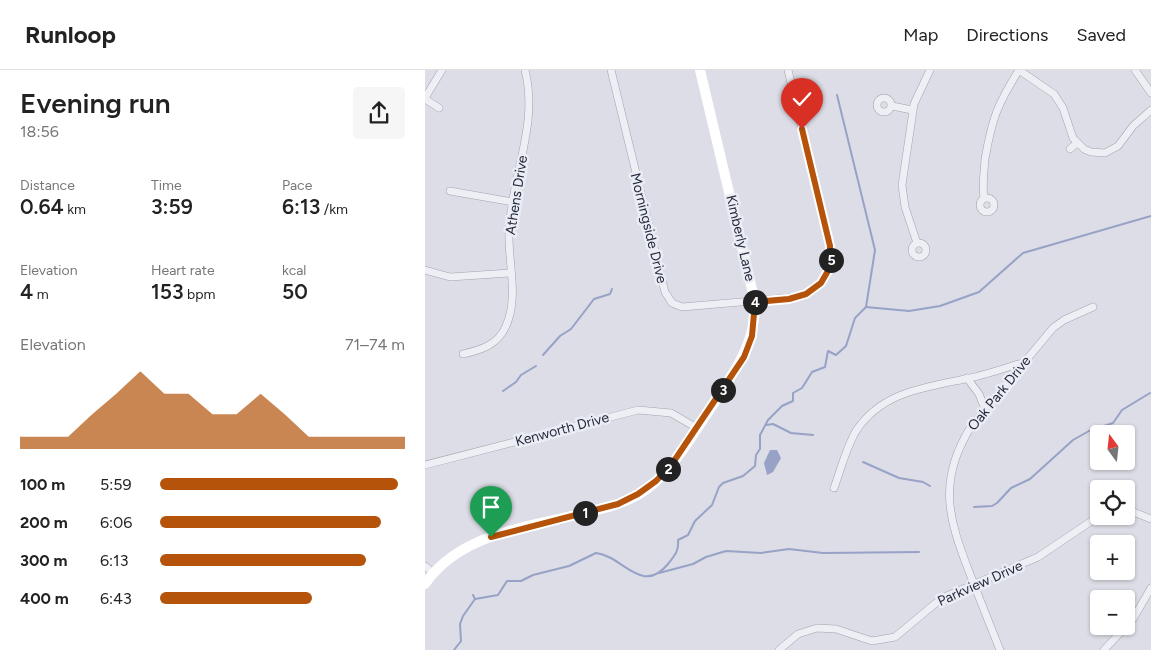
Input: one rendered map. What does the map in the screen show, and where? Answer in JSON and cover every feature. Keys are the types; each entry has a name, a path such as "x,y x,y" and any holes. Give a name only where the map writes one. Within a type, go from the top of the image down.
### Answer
{"street":[{"path":"439,108 425,98 442,70"},
{"name":"Athens Drive","path":"463,354 485,348 503,332 510,309 509,231 530,110 530,94 525,70"},
{"name":"Morningside Drive","path":"611,70 663,283 668,298 682,307 789,299 806,294 821,283 831,262 830,246 788,70"},
{"name":"Kimberly Lane","path":"425,584 429,569 481,540 618,504 634,497 665,472 744,357 752,336 755,302 700,70"},
{"path":"917,244 902,193 912,110 930,70"},
{"path":"984,198 983,178 991,126 997,108 1019,70 1055,94 1063,108 1070,131 1077,143 1091,152 1105,153 1118,146 1133,126 1151,110"},
{"path":"1135,70 1151,93"},
{"path":"892,106 912,110"},
{"path":"1070,149 1077,143"},
{"path":"450,191 513,202"},
{"path":"425,270 450,277 511,273"},
{"name":"Oak Park Drive","path":"1000,650 951,521 948,494 952,466 959,446 972,425 1023,363 1058,324 1093,307"},
{"path":"834,488 850,443 864,420 874,410 898,395 910,391 1023,363"},
{"path":"967,378 979,394 985,409"},
{"name":"Kenworth Drive","path":"425,465 638,410 671,413 697,428"},
{"path":"1135,513 1151,519"},
{"name":"Parkview Drive","path":"779,650 798,634 817,628 836,628 872,641 887,640 903,632 930,606 943,598 1050,551 1090,522"},
{"path":"1103,650 1133,619 1151,588"}],"water":[{"path":"770,450 777,450 781,458 773,472 767,475 764,463"}],"waterway":[{"path":"454,650 461,641 460,624 463,616 475,599 498,595 507,581 521,581 533,575 569,566 596,553 615,560 632,572 641,575 650,576 659,573 675,555 678,540 688,535 695,521 712,505 719,487 723,483 743,476 755,466 756,455 760,449 760,435 768,420 782,406 793,401 793,393 802,388 812,372 825,367 828,351 836,355 846,346 855,318 866,307 875,250 837,95"},
{"path":"866,307 909,311 940,306 979,292 1023,253 1151,216"},
{"path":"543,355 560,336 571,329 594,299 610,294 612,289"},
{"path":"503,391 516,382 521,375 536,366"},
{"path":"974,507 992,506 997,503 1011,488 1030,479 1073,440 1089,431 1113,423 1122,410 1150,393"},
{"path":"766,425 773,424 791,433 813,435"},
{"path":"863,462 899,478 923,482 930,486"},
{"path":"659,573 693,564 706,557 726,551 761,553 789,549 823,553 919,552"},
{"path":"473,595 475,599"}],"route":[{"path":"491,537 618,504 648,488 672,464 744,357 752,336 755,302 798,297 812,291 821,283 831,262 830,246 802,129"}]}
